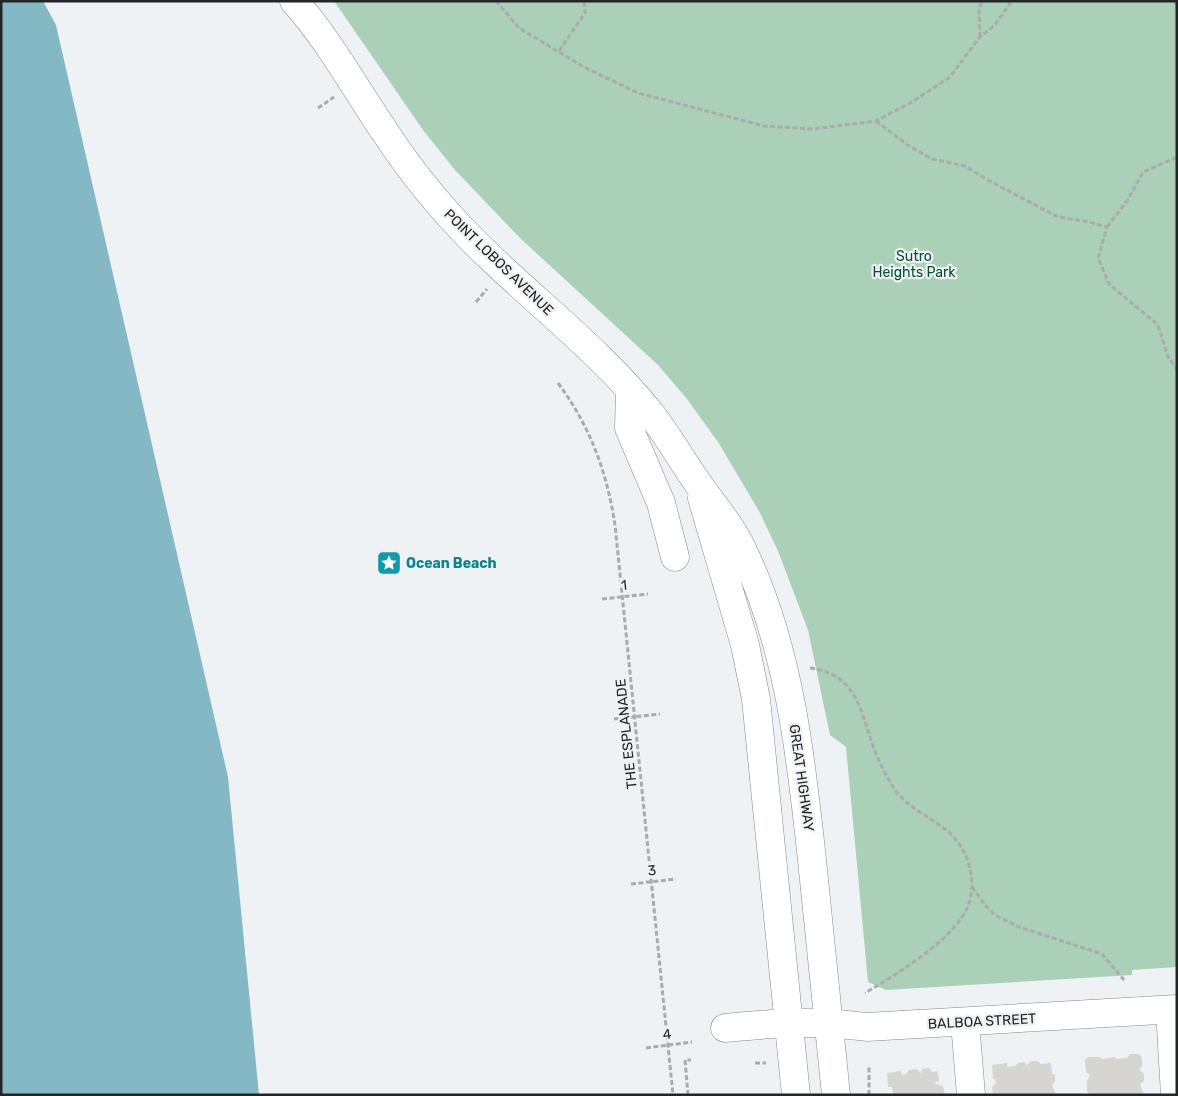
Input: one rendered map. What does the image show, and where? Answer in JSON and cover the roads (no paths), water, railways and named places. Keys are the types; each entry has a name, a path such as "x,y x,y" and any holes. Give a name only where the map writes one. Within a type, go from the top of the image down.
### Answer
{"main road":[{"name":"POINT LOBOS AVENUE","path":"294,1 326,42 392,142 444,209 485,253 581,340 630,390"},
{"name":"GREAT HIGHWAY","path":"630,390 667,435 697,482 729,525 743,550 766,609 783,668 800,759 836,1095"},
{"path":"630,390 629,428 661,502 675,557"},
{"name":"GREAT HIGHWAY","path":"697,482 745,645 756,699 796,1095"},
{"path":"1173,1009 1175,1095"},
{"name":"BALBOA STREET","path":"725,1028 788,1021 829,1022 867,1027 1173,1009"},
{"path":"965,1022 972,1095"}],"water":[{"path":"1,1 43,1 56,25 228,777 259,1095 1,1095"}],"place":[{"name":"Ocean Beach","path":"389,563"}],"park label":[{"name":"Sutro Heights Park","path":"914,264"}]}
